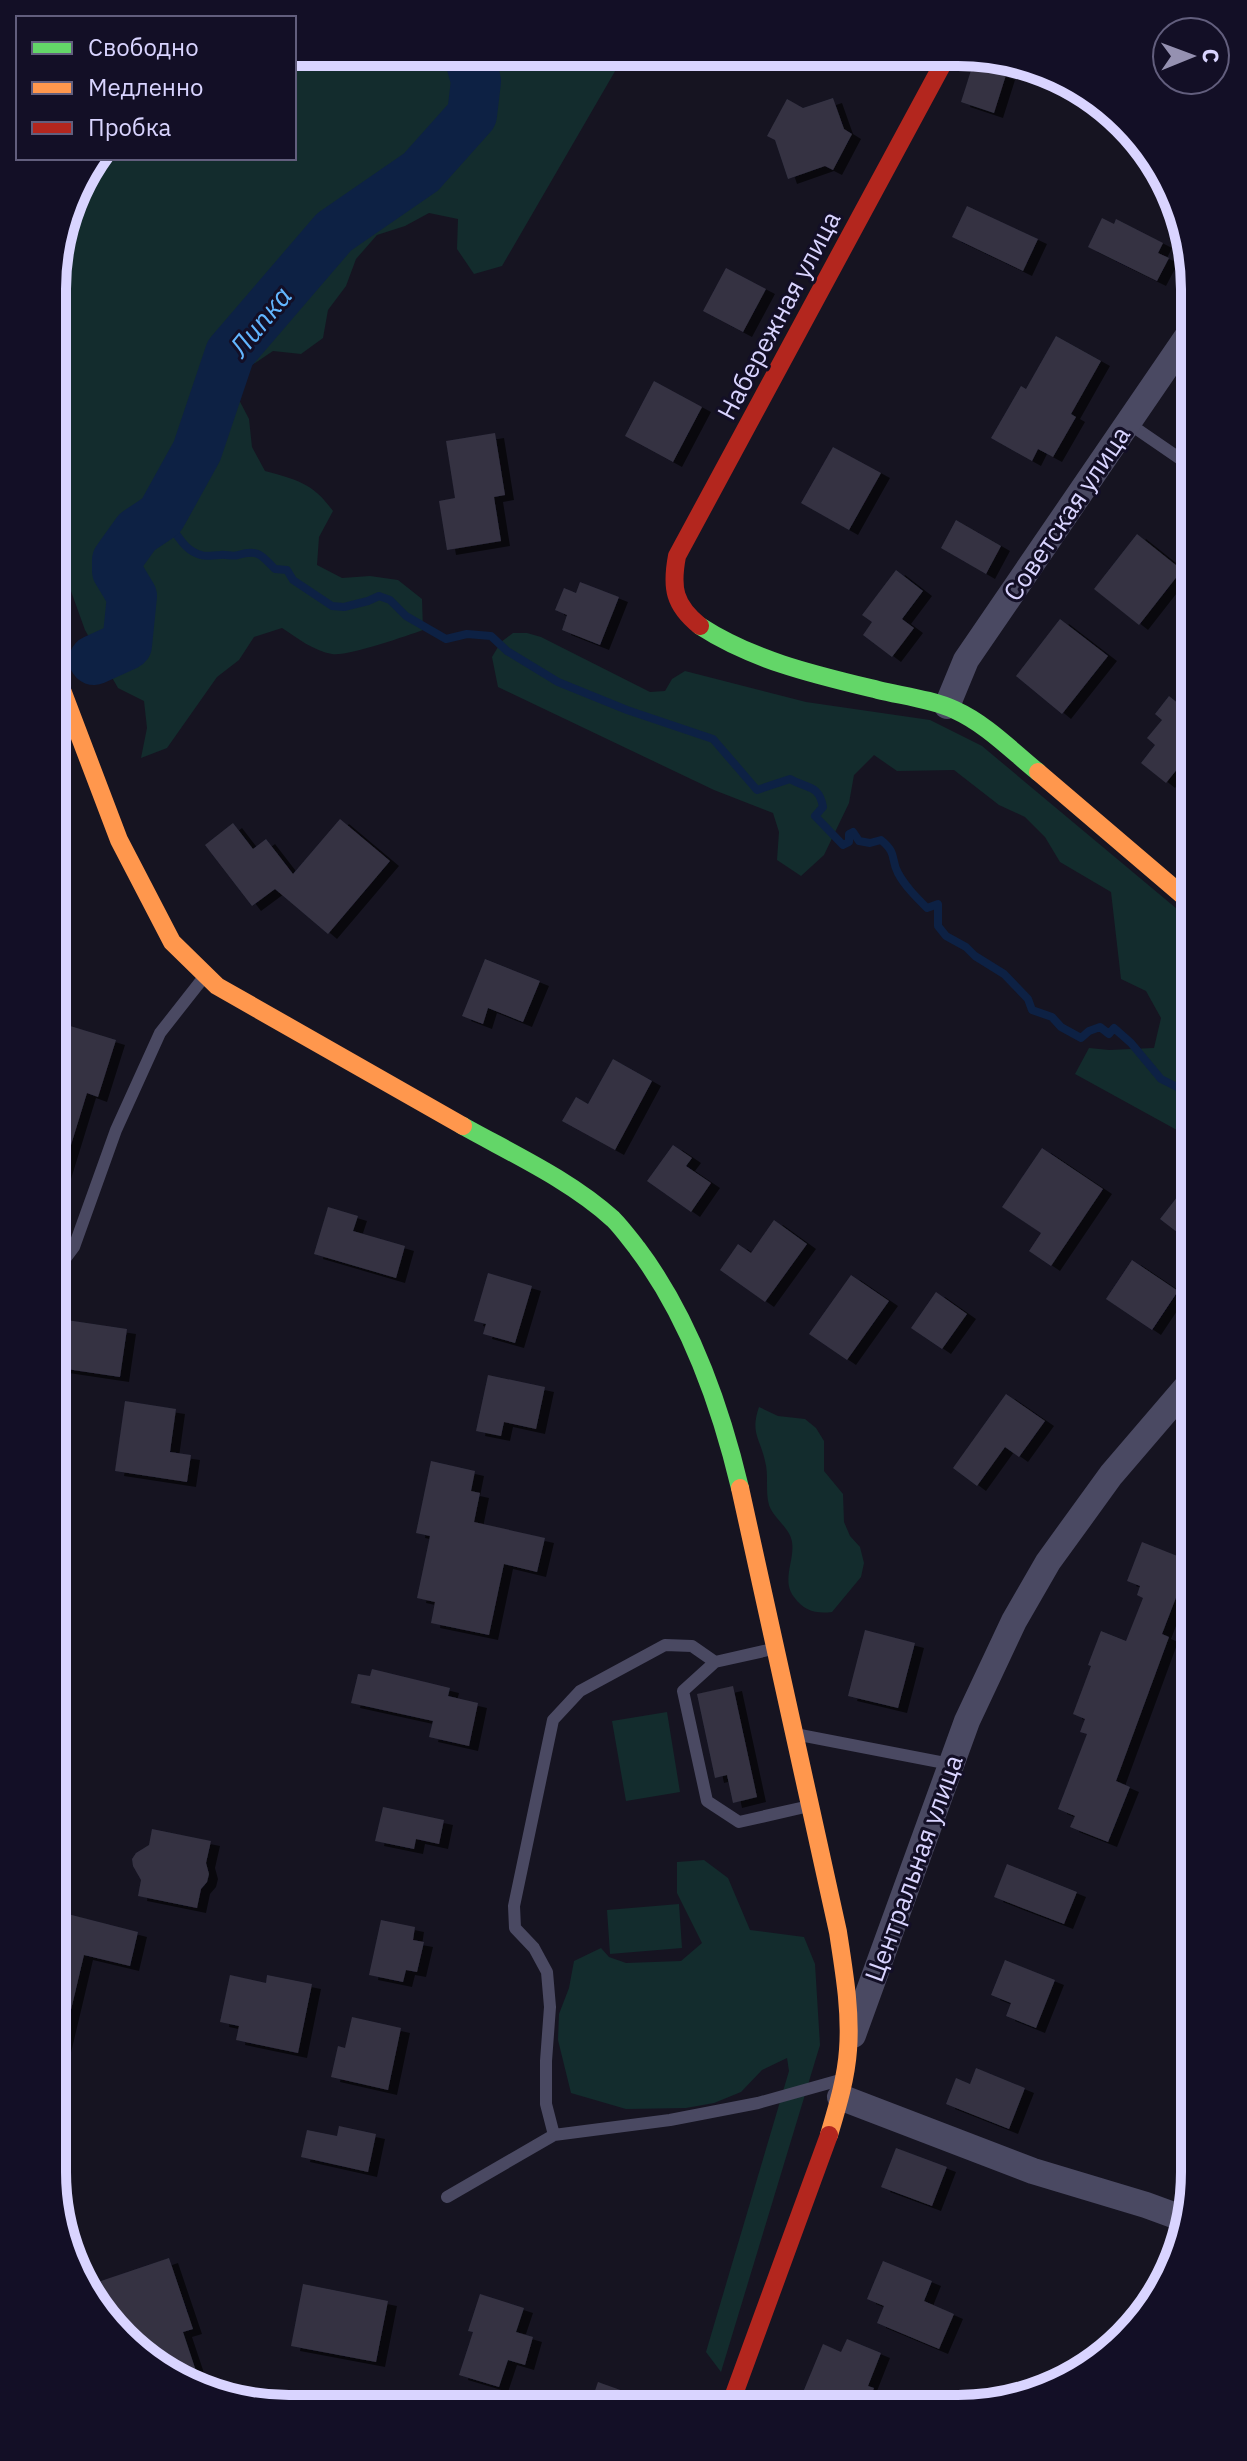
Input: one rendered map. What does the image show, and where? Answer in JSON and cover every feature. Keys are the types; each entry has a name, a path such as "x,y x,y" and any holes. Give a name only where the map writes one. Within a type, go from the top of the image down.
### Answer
{"street":[{"name":"Набережная улица","path":"942,66 677,556 672,583 679,604 695,624 726,643 764,660 947,706"},
{"name":"Советская улица","path":"947,706 966,660 1181,345"},
{"path":"66,701 119,840 149,901 172,942 205,975 217,986 578,1191 617,1223 646,1258 687,1331 720,1414 759,1568 840,1947 846,1990 848,2049"},
{"path":"947,706 981,724 1181,894"},
{"name":"Центральная улица","path":"734,2395 827,2141 842,2088 848,2049 980,1689 1048,1562 1111,1475 1181,1393"},
{"path":"842,2088 1033,2171 1177,2216"}],"lane":[{"path":"1128,423 1181,459"},
{"path":"66,1258 74,1247 116,1130 160,1033 205,975"},
{"path":"554,2135 546,2104 550,2007 547,1972 534,1948 515,1928 514,1906 553,1720 580,1691 665,1645 692,1646 715,1662"},
{"path":"776,1648 715,1662 683,1691 707,1801 739,1822 810,1806"},
{"path":"795,1734 950,1764"},
{"path":"447,2197 554,2135 685,2117 842,2088"}],"green space":[{"path":"296,66 618,66 502,266 474,274 457,249 458,219 429,213 405,226 377,235 356,259 346,286 328,310 323,338 301,354 273,351 249,367 236,394 249,419 252,447 265,471 311,488 333,511 319,537 317,565 342,578 370,576 398,580 422,599 423,630 339,654 319,650 282,628 254,637 239,660 217,677 167,748 141,758 147,728 144,701 118,688 85,630 66,577 66,274 83,204 107,160 296,160"},
{"path":"513,633 541,637 650,692 665,691 672,679 685,671 806,702 930,720 982,746 1181,912 1181,1132 1075,1074 1089,1048 1154,1048 1161,1018 1146,991 1121,979 1111,892 1060,862 1045,837 1025,817 999,805 954,770 897,771 874,755 854,775 849,803 824,855 801,876 777,860 779,832 773,813 714,790 498,687 492,657 501,642"},
{"path":"759,1407 778,1416 805,1419 816,1428 824,1441 824,1471 843,1494 844,1522 850,1536 860,1547 864,1563 861,1577 832,1612 816,1612 806,1608 790,1591 788,1577 792,1542 769,1505 766,1466 756,1429"},
{"path":"667,1712 680,1792 626,1801 612,1721"},
{"path":"704,1860 728,1878 750,1930 804,1937 815,1964 820,2045 721,2372 706,2352 789,2071 787,2058 762,2070 741,2092 714,2103 686,2108 626,2109 571,2093 558,2040 559,2014 569,1988 574,1961 601,1948 609,1957 626,1963 681,1961 702,1943 677,1893 677,1862"},
{"path":"679,1904 682,1948 610,1954 607,1910"}],"building":[{"path":"972,67 1006,75 994,113 961,102"},
{"path":"833,98 844,129 852,134 833,170 825,166 788,179 775,140 767,136 787,99 803,108"},
{"path":"967,206 1038,239 1023,271 952,237"},
{"path":"1102,218 1114,224 1116,219 1163,243 1158,253 1169,258 1157,281 1088,247"},
{"path":"726,268 766,289 743,332 703,311"},
{"path":"1056,336 1101,361 1071,414 1076,417 1053,457 1038,449 1032,461 991,438 1021,386 1026,389"},
{"path":"654,381 702,407 673,462 625,436"},
{"path":"495,433 505,495 494,497 501,541 447,550 439,501 455,498 446,441"},
{"path":"833,447 881,473 849,530 801,503"},
{"path":"956,520 1001,546 986,574 941,548"},
{"path":"1137,534 1181,569 1139,625 1094,589"},
{"path":"896,570 923,591 902,619 914,628 892,657 863,635 872,622 862,615"},
{"path":"580,582 619,597 600,645 562,630 567,615 555,610 564,588 576,593"},
{"path":"1060,619 1108,656 1062,714 1016,676"},
{"path":"1169,696 1181,706 1181,764 1166,783 1141,763 1155,745 1147,738 1162,720 1155,714"},
{"path":"340,819 390,861 328,934 275,889 252,906 205,845 233,823 253,849 266,839 293,874"},
{"path":"485,959 540,981 523,1022 488,1008 483,1024 462,1016"},
{"path":"67,1025 116,1040 98,1097 87,1093 66,1161"},
{"path":"613,1059 652,1081 615,1150 562,1121 576,1097 588,1104"},
{"path":"673,1145 692,1158 686,1166 711,1183 691,1212 647,1181"},
{"path":"1042,1148 1103,1189 1051,1266 1029,1251 1041,1233 1002,1207"},
{"path":"1181,1192 1181,1235 1160,1219"},
{"path":"328,1207 358,1216 353,1231 405,1246 396,1278 314,1254"},
{"path":"774,1220 807,1244 765,1302 720,1270 738,1244 751,1253"},
{"path":"1132,1260 1178,1291 1152,1330 1106,1299"},
{"path":"488,1273 532,1286 515,1343 483,1334 486,1324 474,1321"},
{"path":"851,1275 889,1301 847,1360 809,1334"},
{"path":"936,1292 967,1314 942,1349 911,1328"},
{"path":"66,1320 127,1329 120,1377 66,1369"},
{"path":"488,1375 545,1387 536,1429 504,1422 501,1436 476,1431"},
{"path":"1006,1394 1045,1421 1019,1457 1005,1447 977,1486 953,1468"},
{"path":"125,1401 176,1409 170,1452 191,1455 187,1482 115,1471"},
{"path":"431,1461 475,1471 471,1491 480,1493 474,1522 545,1538 537,1572 504,1564 489,1635 431,1623 435,1602 417,1598 430,1536 416,1533"},
{"path":"1142,1542 1181,1557 1181,1584 1162,1634 1169,1637 1116,1781 1130,1787 1108,1842 1070,1827 1075,1816 1058,1809 1087,1734 1080,1732 1085,1719 1073,1714 1101,1631 1126,1641 1143,1598 1137,1595 1140,1586 1127,1581"},
{"path":"865,1630 915,1643 898,1708 848,1696"},
{"path":"372,1669 450,1688 448,1696 478,1703 469,1746 429,1737 433,1721 351,1703 358,1674 370,1676"},
{"path":"733,1686 757,1797 733,1803 727,1775 715,1778 697,1694"},
{"path":"383,1807 444,1820 439,1844 416,1839 414,1849 375,1841"},
{"path":"152,1829 211,1841 206,1863 209,1874 201,1889 197,1908 138,1896 141,1880 132,1859 149,1845"},
{"path":"1007,1864 1077,1892 1064,1924 994,1897"},
{"path":"66,1914 138,1932 130,1966 84,1955 66,2031"},
{"path":"381,1920 415,1927 413,1940 424,1942 417,1972 406,1970 403,1982 369,1975"},
{"path":"1005,1960 1055,1980 1036,2028 1006,2016 1011,2003 991,1995"},
{"path":"230,1975 266,1983 267,1975 312,1984 298,2053 236,2040 239,2026 220,2022"},
{"path":"352,2017 401,2028 388,2090 331,2077 338,2046 345,2048"},
{"path":"976,2068 1025,2088 1009,2129 946,2104 956,2078 970,2084"},
{"path":"339,2126 376,2134 368,2172 301,2157 307,2130 337,2136"},
{"path":"896,2148 947,2167 932,2206 881,2187"},
{"path":"169,2258 193,2329 183,2332 197,2375 153,2349 131,2330 109,2304 101,2281"},
{"path":"883,2261 932,2281 924,2301 954,2314 939,2349 877,2323 884,2306 867,2299"},
{"path":"303,2284 388,2301 376,2362 291,2346"},
{"path":"480,2294 524,2308 516,2332 533,2337 525,2365 508,2360 499,2387 459,2375 473,2332 468,2331"},
{"path":"847,2339 881,2353 868,2386 874,2388 871,2395 802,2395 823,2344 841,2352"},
{"path":"598,2382 634,2395 594,2395"}],"waterway":[{"name":"Липка","path":"94,660 127,645 132,596 117,571 117,560 137,532 161,516 197,451 230,353 334,232 421,172 472,115 476,81 472,66"},
{"path":"161,516 194,552 205,556 259,554 275,569 287,570 293,580 332,606 344,607 379,596 390,600 406,616 446,639 467,634 491,636 507,651 558,682 627,710 713,739 757,790 790,779 811,788 819,794 823,807 815,816 843,845 849,842 849,834 853,832 859,841 870,843 881,840 890,849 898,873 911,891 927,908 938,904 938,926 946,936 1004,974 1028,999 1032,1010 1052,1017 1061,1027 1081,1038 1100,1027 1109,1034 1114,1028 1161,1079 1181,1089"}],"traffic: fast":[{"path":"700,626 742,649 786,666 946,706 988,730 1038,772"},
{"path":"463,1126 578,1192 613,1219 637,1248 672,1303 700,1362 723,1425 740,1488"}],"traffic: slow":[{"path":"66,701 119,840 172,942 217,986 463,1126"},
{"path":"1038,772 1181,894"},
{"path":"740,1488 838,1932 845,1976 849,2021 847,2061 829,2135"}],"traffic: jam":[{"path":"700,626 685,611 676,595 674,577 677,556 942,66"},
{"path":"734,2395 829,2135"}]}
